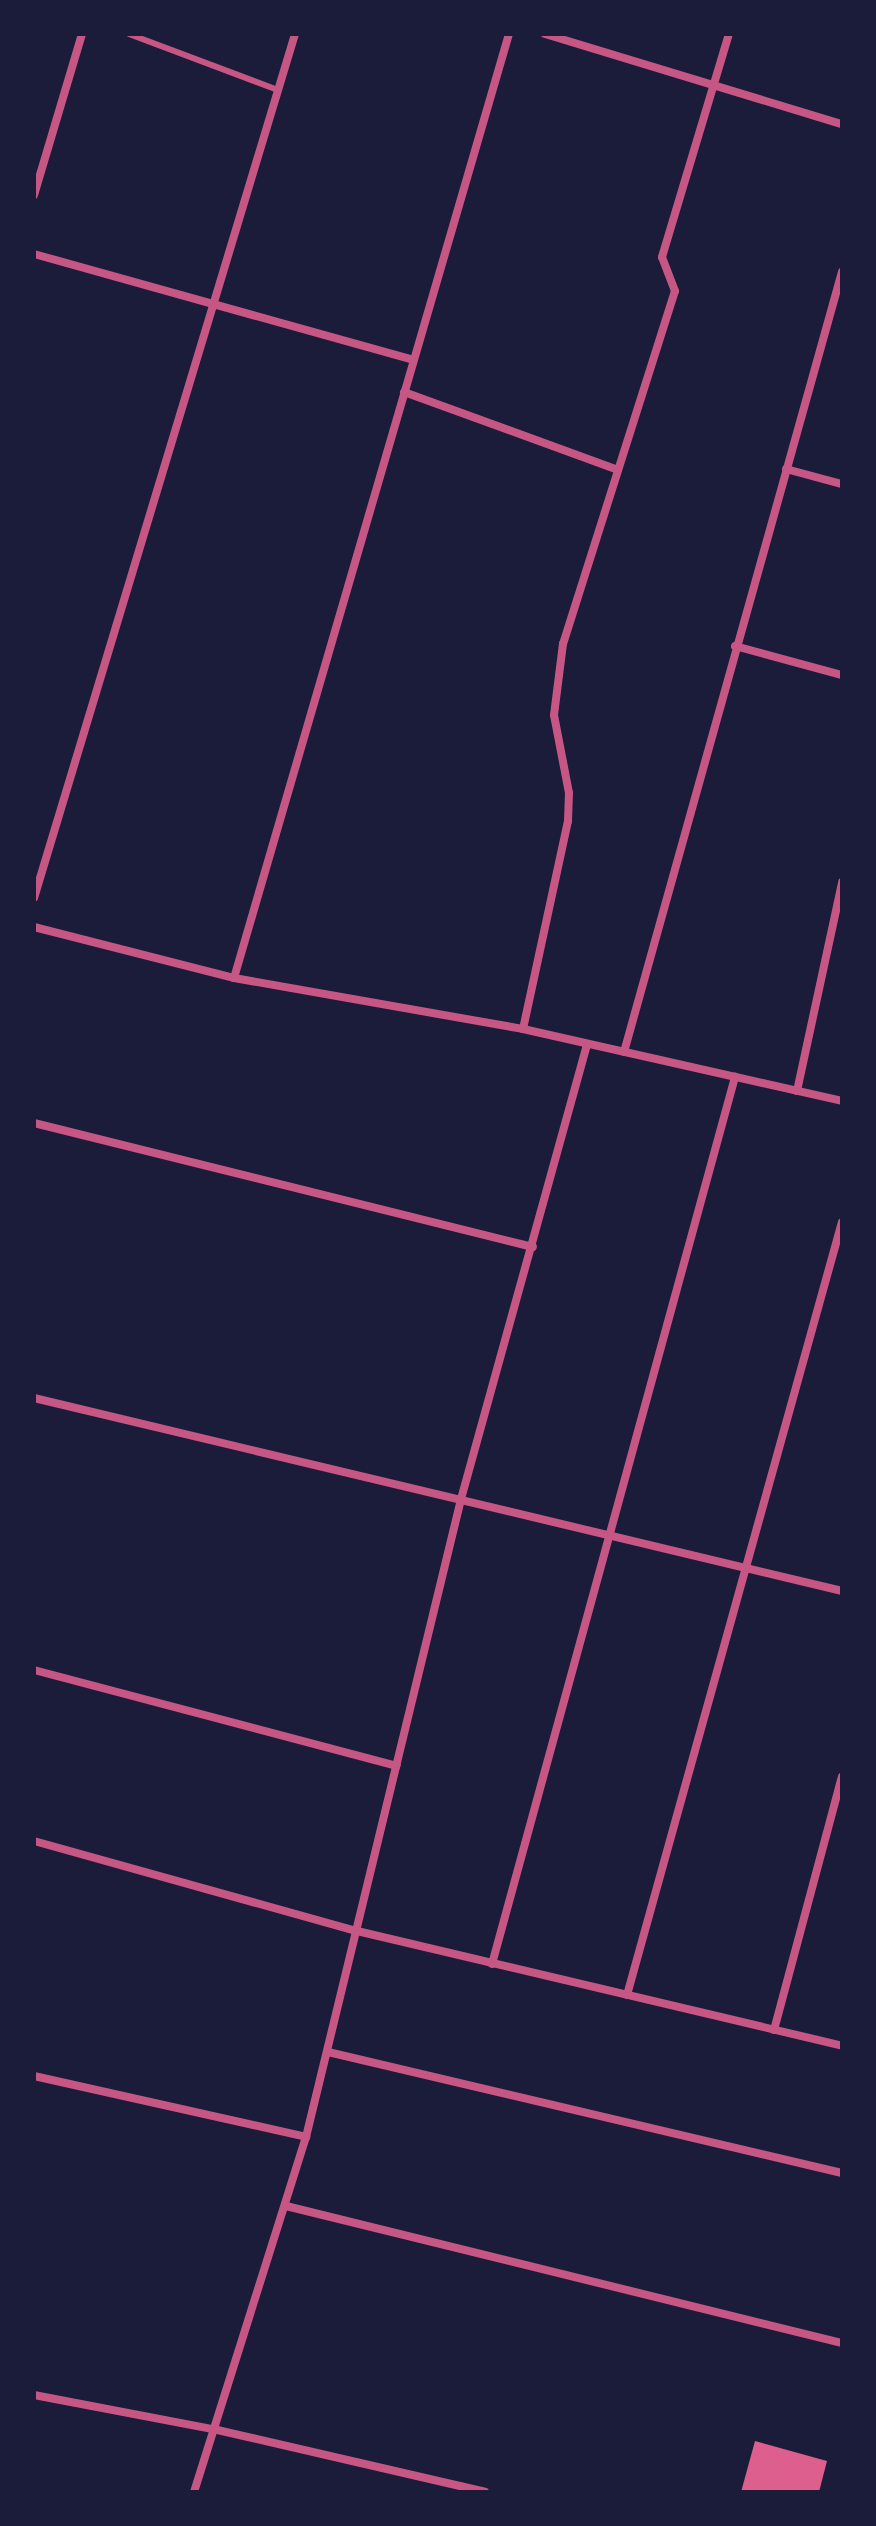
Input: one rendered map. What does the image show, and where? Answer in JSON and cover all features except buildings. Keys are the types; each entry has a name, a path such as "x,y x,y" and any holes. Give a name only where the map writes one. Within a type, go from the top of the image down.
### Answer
{"street":[{"path":"34,195 82,34"},
{"path":"34,898 295,34"},
{"path":"234,978 509,34"},
{"path":"545,34 842,124"},
{"path":"523,1029 568,821 569,793 554,715 558,668 615,469 675,291 662,257 729,34"},
{"path":"34,254 413,360"},
{"path":"624,1052 842,272"},
{"path":"404,392 615,469"},
{"path":"786,469 842,484"},
{"path":"735,646 842,675"},
{"path":"797,1091 842,882"},
{"path":"34,927 234,978 523,1029 842,1101"},
{"path":"194,2492 306,2137 461,1499 587,1044"},
{"path":"492,1964 735,1077"},
{"path":"34,1123 533,1247"},
{"path":"627,1995 842,1222"},
{"path":"34,1398 842,1591"},
{"path":"34,1670 397,1766"},
{"path":"774,2030 842,1777"},
{"path":"34,1841 357,1931 842,2046"},
{"path":"328,2052 842,2173"},
{"path":"34,2076 306,2137"},
{"path":"286,2206 842,2343"},
{"path":"34,2395 213,2429 485,2492"}],"lane":[{"path":"129,34 278,90"}]}
